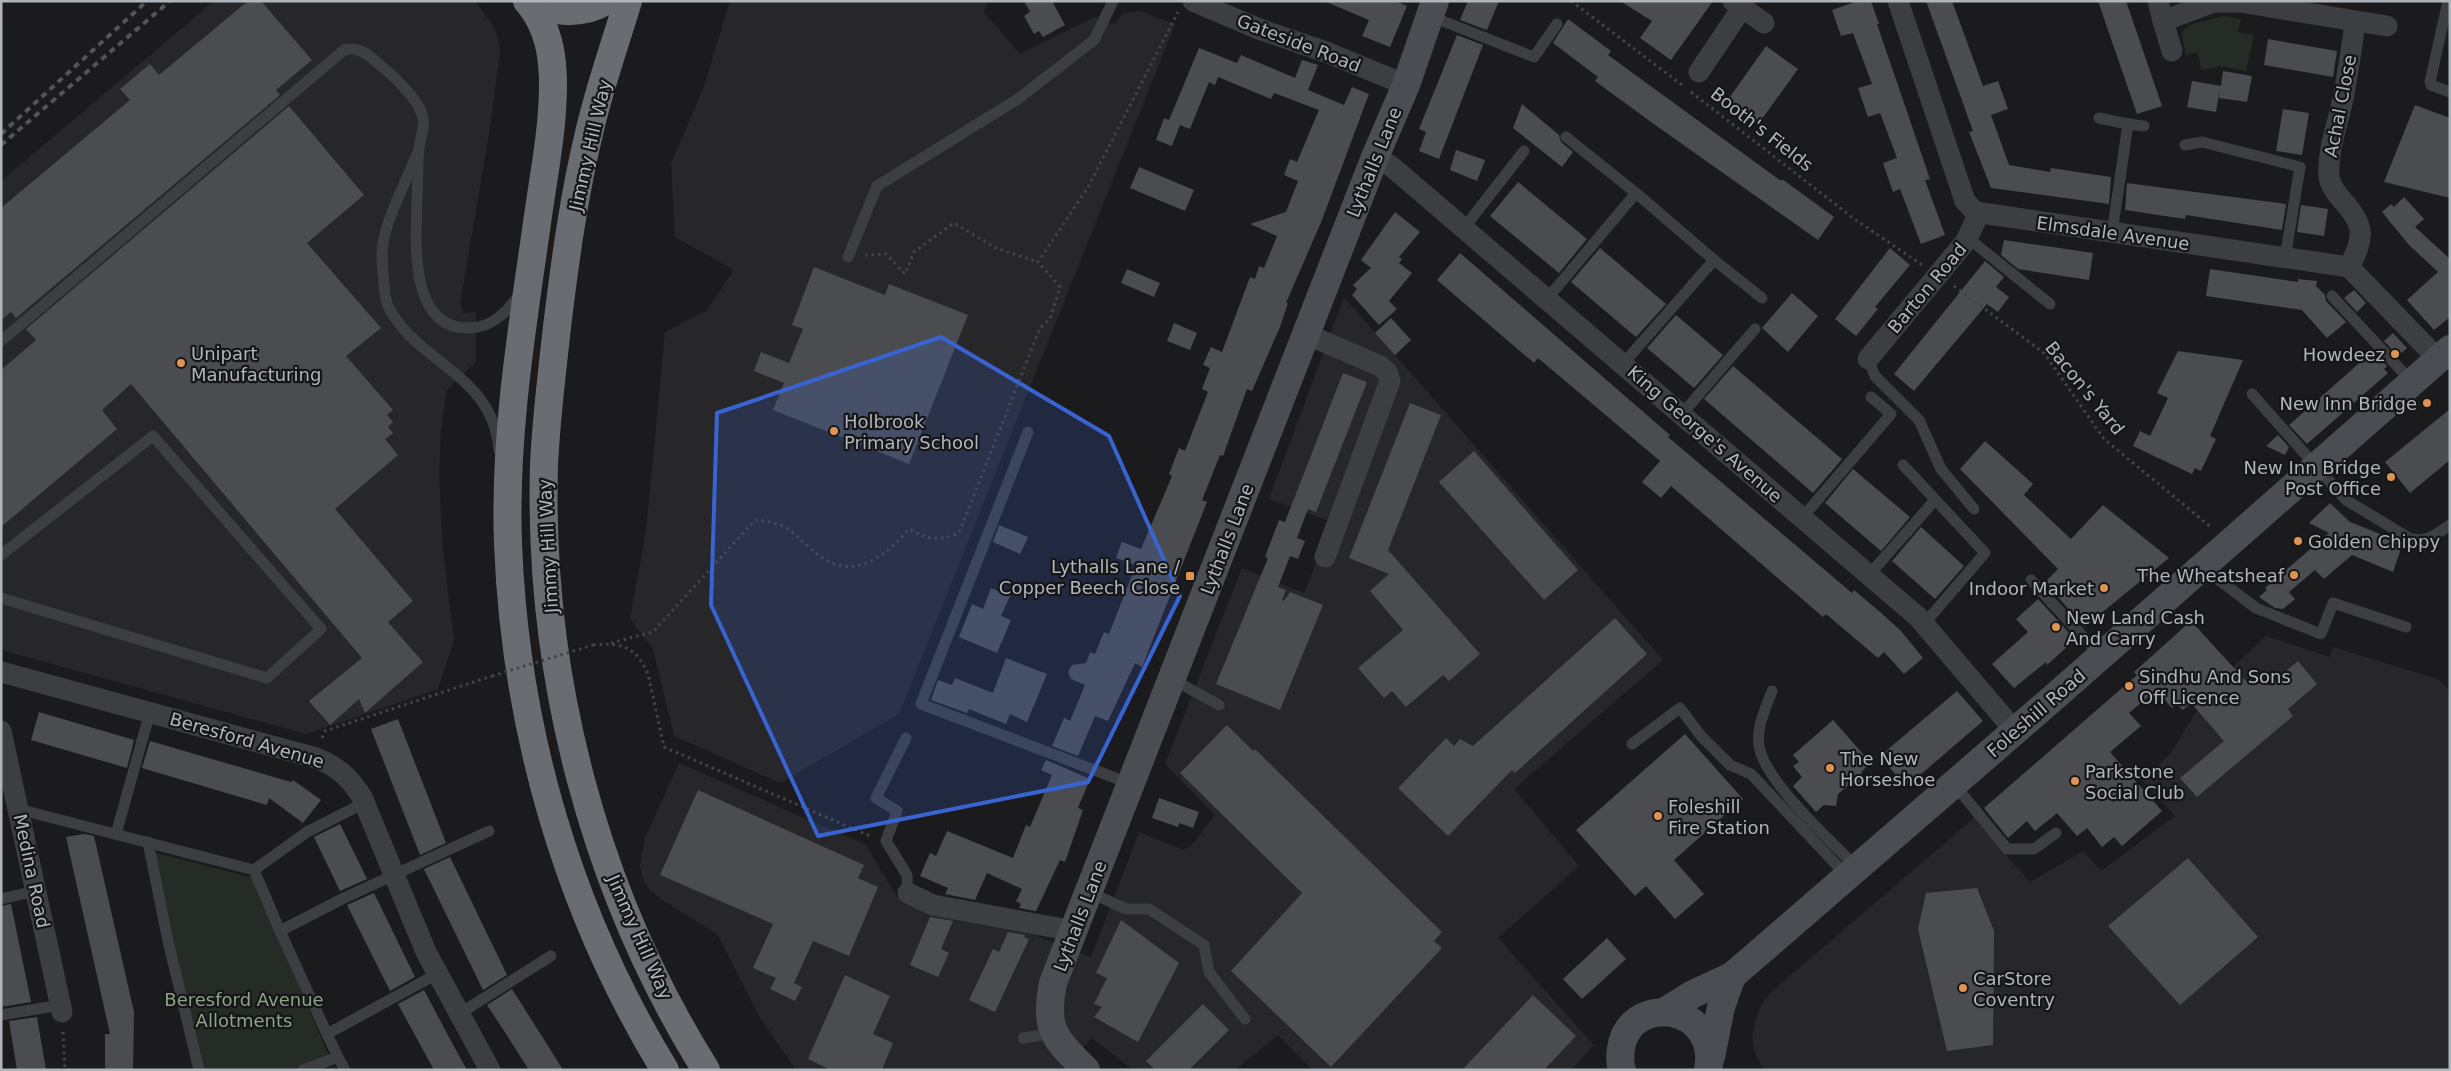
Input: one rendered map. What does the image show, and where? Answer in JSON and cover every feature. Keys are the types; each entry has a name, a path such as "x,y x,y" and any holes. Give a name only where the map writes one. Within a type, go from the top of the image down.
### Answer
{"highway":[{"path":"527,2 564,12 599,6 606,1"},
{"name":"Jimmy Hill Way","path":"628,1 590,127 580,174 561,289 544,465 548,590 556,667 576,762 596,829 624,906 650,968 706,1070"},
{"name":"Jimmy Hill Way","path":"527,2 539,16 546,30 553,84 550,129 529,275 507,469 508,543 515,630 522,684 550,811 587,918 613,976 665,1070"}],"main road":[{"name":"Lythalls Lane","path":"1086,1070 1062,1046 1051,1026 1049,1006 1053,983 1375,157 1406,85 1433,9"},
{"name":"Foleshill Road","path":"1620,1069 1620,1054 1624,1038 1633,1025 1644,1017 1664,1012 1692,994 1732,976 2101,656 2444,354"},
{"path":"1711,1064 1721,1008 1732,976"},
{"path":"1664,1012 1690,1019 1703,1032 1711,1064"}],"street":[{"path":"1898,1 1965,202 1971,209 1979,213"},
{"path":"2172,51 2161,11 2214,2 2240,2 2356,23 2386,26"},
{"path":"1700,72 1738,4 1764,23"},
{"name":"Gateside Road","path":"1186,6 1222,6 1259,29 1326,52 1406,85"},
{"name":"Achal Close","path":"2349,267 2359,248 2362,235 2356,216 2336,193 2330,179 2329,158 2344,95 2356,23"},
{"name":"King George's Avenue","path":"1375,157 1391,166 1464,228 1924,624 2015,731"},
{"name":"Barton Road","path":"1868,359 1968,238 1979,213"},
{"name":"Elmsdale Avenue","path":"1979,213 2349,267"},
{"path":"2349,267 2444,354"},
{"path":"1306,334 1380,366 1387,372 1390,381 1326,558"},
{"name":"Beresford Avenue","path":"2,677 150,712 330,763 347,777 364,803 426,952 490,1070"},
{"name":"Medina Road","path":"2,741 62,1009"},
{"path":"908,893 933,905 1074,931"}],"lane":[{"path":"848,257 877,186 1018,99 1094,40 1112,1"},
{"path":"2448,1 2430,82 2431,85 2450,92"},
{"path":"1433,9 1534,57 1557,24"},
{"path":"1,341 344,50 358,49 366,53 395,77 411,97 423,118 419,148 416,241 419,281 423,294 436,313 444,320 462,327 472,328 493,321 502,316 516,300 529,275"},
{"path":"2099,118 2144,126"},
{"path":"2112,233 2128,124"},
{"path":"1566,137 1762,298"},
{"path":"2185,145 2202,142 2300,167 2285,258"},
{"path":"419,148 388,221 382,252 385,296 396,321 416,341 475,390 492,420 498,440 508,543"},
{"path":"1464,228 1524,152"},
{"path":"1547,299 1636,193"},
{"path":"1968,238 2050,304"},
{"path":"1623,364 1714,260"},
{"path":"2332,296 2412,382"},
{"path":"1682,414 1755,329"},
{"path":"1868,359 1875,376 1919,420 1941,470 1974,509"},
{"path":"2252,394 2317,465 2346,500 2409,538 2418,541 2427,540 2450,525"},
{"path":"1802,518 1891,414 1871,397"},
{"path":"1028,432 921,704 1131,784"},
{"path":"1,555 153,436 321,629 267,678 1,598"},
{"path":"1903,465 1985,553 1924,624"},
{"path":"1869,575 1935,500"},
{"path":"2202,567 2256,608 2321,634 2333,603 2406,627"},
{"path":"2031,580 2101,656"},
{"path":"1172,679 1219,705"},
{"path":"1772,691 1760,726 1759,746 1765,765 1852,872"},
{"path":"1632,744 1680,708 1701,736 1730,765 1751,774 1852,872"},
{"path":"116,834 150,712"},
{"path":"906,738 876,798 897,811 886,841 906,875 908,893"},
{"path":"1954,784 1976,813 2007,848 2034,849 2056,833"},
{"path":"254,870 307,832 364,803"},
{"path":"18,809 254,870"},
{"path":"280,931 344,898 489,831"},
{"path":"148,842 168,942 199,1070"},
{"path":"254,870 280,931 345,1070"},
{"path":"1,898 36,891"},
{"path":"1089,892 1126,909 1149,910 1204,945 1209,972 1245,1019"},
{"path":"459,1014 551,956"},
{"path":"327,1034 437,974"},
{"path":"1,1015 62,1009"},
{"path":"1023,1038 1054,1033"},
{"path":"303,1070 338,1057"}],"path":[{"name":"Booth's Fields","path":"1570,1 1764,146 1853,218 1939,274"},
{"path":"1038,262 1087,189 1186,6"},
{"path":"316,758 324,731 492,676 594,646 653,632 755,520 768,522 791,531 800,541 831,563 852,566 871,562 889,551 908,529 922,536 943,540 958,533 1040,328 1050,319 1060,287 1038,262 996,248 954,223 914,252 905,274 886,254 848,257"},
{"name":"Bacon's Yard","path":"1939,274 2044,353 2104,439 2216,531 2227,545"},
{"path":"611,643 634,652 643,663 648,674 664,747 870,836 875,844"},
{"path":"62,1009 65,1070"}],"highlighted area":[{"path":"941,337 1109,436 1180,596 1088,782 818,836 711,605 717,413"}],"shaded area":[{"path":"214,1 475,1 492,24 498,38 500,52 489,134 460,304 463,313 476,312 476,362 446,391 441,431 439,474 443,551 454,640 438,689 306,734 1,650 1,181"},
{"name":"Holbrook Primary School","path":"730,1 988,1 984,12 1020,54 1095,17 1114,24 1122,14 1140,11 1175,24 899,714 780,783 674,736 653,649 630,619 646,531 665,332 706,311 734,270 675,237 671,163 704,87"},
{"path":"1344,297 1663,660 1514,789 1579,866 1498,938 1594,1045 1571,1070 1312,1070 1278,1035 1235,1070 1133,1070 1092,1038 1061,1070 796,1070 760,1018 717,934 662,900 650,890 643,879 640,866 645,838 679,763 866,845 897,897 923,908 1027,932 1091,957 1139,832 1184,850 1191,846 1215,815 1165,764 1242,568 1304,593 1332,522 1269,499"},
{"path":"2266,636 2330,657 2333,647 2438,679 2450,691 2450,1070 1764,1070 1755,1053 1752,1038 1755,1021 1762,1004 1771,992 1974,818 2030,882 2083,851 2101,871 2175,816 2142,780 2171,753 2192,718 2227,672"}],"green space":[{"path":"2223,16 2241,19 2238,32 2254,35 2246,71 2219,66 2202,70 2197,52 2186,55 2182,36 2183,30 2192,24"},
{"name":"Beresford Avenue Allotments","path":"153,852 253,878 329,1056 294,1070 195,1070"}],"building":[{"path":"248,1 261,1 312,60 276,90 280,95 16,318 11,312 1,320 1,208 130,100 120,89 150,64 159,75"},
{"path":"1024,1 1052,1 1065,25 1043,37 1039,31 1034,34 1024,16 1030,12"},
{"path":"1324,1 1396,1 1407,6 1390,47 1362,36 1369,20"},
{"path":"1468,1 1499,1 1487,30 1460,20"},
{"path":"1620,1 1713,1 1671,60 1640,38 1652,21"},
{"path":"1858,1 1871,1 1879,24 1877,24 1930,179 1925,180 1945,235 1921,244 1900,189 1893,192 1883,163 1897,158 1880,113 1868,117 1858,88 1872,84 1853,33 1841,36 1832,10"},
{"path":"1926,1 1952,1 1983,86 1998,81 2008,109 1991,115 2009,165 2050,172 2051,168 2111,177 2109,204 1991,188 1969,132 1973,131"},
{"path":"2098,1 2126,1 2162,106 2137,114"},
{"path":"1568,19 1611,51 1608,55 1781,181 1782,179 1834,217 1818,240 1595,81 1598,77 1553,43"},
{"path":"1457,35 1483,45 1439,159 1419,151 1426,132 1419,129"},
{"path":"2268,39 2337,51 2333,77 2264,65"},
{"path":"1766,46 1798,69 1759,123 1727,101"},
{"path":"1199,48 1237,63 1241,55 1295,78 1302,60 1318,65 1308,90 1344,105 1352,87 1369,94 1322,220 1286,303 1288,303 1280,327 1252,391 1247,389 1223,456 1220,455 1202,500 1207,502 1142,667 1135,663 1108,721 1095,716 1078,756 1052,746 1064,718 1070,721 1085,685 1071,679 1068,672 1072,665 1086,663 1090,652 1095,654 1104,632 1109,634 1136,565 1116,558 1119,549 1122,542 1141,549 1172,476 1169,474 1179,448 1185,451 1208,392 1202,389 1210,368 1203,365 1211,347 1222,352 1250,277 1255,279 1259,266 1264,268 1277,236 1250,224 1286,212 1298,181 1284,175 1290,159 1297,162 1319,110 1274,93 1271,99 1218,77 1215,85 1209,82 1190,129 1180,125 1172,146 1156,140 1164,118 1169,120"},
{"path":"2223,71 2252,76 2247,102 2219,98 2220,88 2216,112 2187,107 2192,81 2221,86"},
{"path":"1522,104 1559,135 1561,142 1573,152 1562,167 1513,128"},
{"path":"2415,105 2450,118 2450,198 2384,182"},
{"name":"Unipart Manufacturing","path":"289,106 364,195 307,243 381,328 346,356 393,410 387,415 393,422 388,427 393,433 385,439 398,455 335,509 413,601 388,622 423,662 365,713 359,699 330,725 309,701 362,658 131,384 102,410 117,429 1,527 1,370 36,340 26,329"},
{"path":"2283,109 2309,113 2302,155 2276,151"},
{"path":"1456,150 1485,160 1477,181 1450,170"},
{"path":"1139,167 1194,190 1185,211 1130,188"},
{"path":"1518,182 1587,239 1559,273 1490,216"},
{"path":"2127,183 2286,204 2282,230 2186,215 2185,219 2125,210"},
{"path":"2404,197 2424,219 2415,227 2450,259 2450,317 2434,330 2407,300 2438,272 2409,245 2382,212 2391,204 2394,207"},
{"path":"2301,205 2328,209 2324,236 2297,232"},
{"path":"1395,212 1420,232 1399,257 1402,259 1399,263 1412,273 1389,301 1397,309 1379,325 1352,295 1357,289 1353,285 1371,268 1361,260"},
{"path":"2004,240 2093,253 2089,280 2018,269 2001,255"},
{"path":"1600,248 1666,304 1636,337 1571,282"},
{"path":"1890,248 1910,265 1875,307 1878,309 1856,336 1835,319"},
{"path":"1460,253 1670,435 1668,437 1852,593 1854,590 1880,612 1901,631 1923,658 1904,674 1884,652 1878,658 1826,614 1823,617 1671,486 1661,498 1642,482 1660,461 1538,358 1534,363 1437,280"},
{"path":"1985,261 2004,277 1996,287 2009,297 1998,312 1987,304 1914,391 1894,374"},
{"path":"814,267 885,295 889,284 968,315 909,464 773,410 784,383 754,371 761,352 789,363 803,329 792,325"},
{"path":"1127,269 1160,283 1154,297 1121,283"},
{"path":"2210,269 2298,282 2298,279 2317,281 2316,286 2325,295 2326,301 2346,322 2327,338 2302,310 2206,296"},
{"path":"2354,290 2366,303 2357,312 2344,298"},
{"path":"1792,293 1818,316 1788,352 1762,328"},
{"path":"1676,315 1723,355 1694,388 1647,348"},
{"path":"1391,318 1411,340 1395,355 1375,333"},
{"path":"1174,323 1197,333 1190,350 1167,341"},
{"path":"2393,333 2407,348 2398,356 2384,341"},
{"path":"2178,351 2243,360 2210,436 2216,439 2201,471 2195,468 2192,474 2133,446 2140,431 2150,436 2168,398 2157,393"},
{"path":"2373,351 2387,366 2384,369 2388,373 2307,444 2289,425"},
{"path":"1733,366 1842,459 1813,493 1704,399"},
{"path":"1343,373 1367,382 1316,512 1308,509 1297,538 1305,541 1298,559 1290,556 1278,587 1286,590 1282,600 1284,601 1290,592 1323,605 1280,710 1216,684 1268,558 1265,557 1279,520 1285,522"},
{"path":"1410,403 1441,415 1388,550 1480,654 1449,681 1443,675 1406,707 1392,691 1384,698 1358,668 1403,630 1370,591 1389,574 1349,558"},
{"path":"2450,409 2450,460 2410,493 2385,462"},
{"path":"2278,435 2289,447 2285,455 2266,446"},
{"path":"1985,441 2033,484 2024,495 2071,539 2103,505 2169,558 2084,627 2045,582 2058,569 1960,469"},
{"path":"1474,451 1578,570 1544,600 1439,482"},
{"path":"1853,469 1910,517 1881,551 1825,503"},
{"path":"2330,503 2350,522 2403,543 2393,572 2352,555 2324,579 2315,570 2289,592 2295,599 2283,609 2275,608 2259,597 2267,590 2265,588 2329,533 2309,523"},
{"path":"999,525 1028,537 1020,554 993,542"},
{"path":"1921,527 1964,566 1935,599 1892,561"},
{"path":"991,588 1010,596 1001,616 1011,620 997,653 959,637 972,604 983,609"},
{"path":"2038,599 2073,637 2067,642 2069,645 2047,665 2046,662 2014,688 1992,664 2028,632 2016,619"},
{"path":"1615,618 1647,654 1515,773 1512,770 1448,836 1398,788 1446,738 1454,746 1460,739 1473,746"},
{"path":"2191,621 2246,681 2257,672 2269,686 2298,661 2317,684 2288,709 2293,716 2197,797 2180,778 2224,741 2191,703 2183,710 2177,704 2172,708 2156,690 2129,713 2141,726 2110,752 2162,811 2122,846 2114,837 2102,847 2087,828 2077,836 2057,813 2035,831 2027,821 2008,838 1984,808 2137,675 2134,672"},
{"path":"1006,658 1047,674 1027,722 1010,714 1006,724 969,709 967,713 931,700 938,680 952,685 955,678 993,693"},
{"path":"1957,691 1983,721 1906,787 1880,756"},
{"path":"39,712 134,740 127,768 31,740"},
{"path":"398,719 446,843 420,855 371,729"},
{"name":"The New Horseshoe","path":"1833,720 1871,763 1862,771 1859,786 1850,784 1838,794 1836,806 1824,805 1816,812 1793,786 1802,777 1793,766 1799,762 1793,755"},
{"path":"1227,725 1253,751 1255,749 1442,932 1434,941 1442,948 1331,1067 1231,971 1302,893 1180,773"},
{"name":"Foleshill Fire Station","path":"1685,734 1743,799 1674,860 1704,894 1675,919 1646,886 1635,896 1576,830"},
{"path":"150,741 291,782 293,780 321,800 303,823 269,798 267,805 142,768"},
{"path":"1046,760 1090,779 1078,808 1083,810 1065,862 1060,860 1036,911 1019,908 1021,904 1016,901 1022,889 987,873 975,900 945,894 948,888 920,876 930,853 936,856 947,831 1013,858 1026,825 1030,827 1052,775 1041,770"},
{"path":"698,790 864,865 858,878 878,887 849,956 813,941 794,983 802,987 795,1001 770,989 776,978 753,968 773,924 660,875"},
{"path":"1159,798 1199,812 1193,828 1179,823 1178,827 1152,818"},
{"path":"340,824 367,879 340,891 314,837"},
{"path":"84,834 94,836 134,1012 133,1070 105,1070 105,1034 110,1034 66,837"},
{"path":"450,857 507,975 483,990 424,869"},
{"path":"2188,858 2258,937 2180,1005 2108,926"},
{"name":"CarStore Coventry","path":"1977,888 1994,931 1993,1045 1947,1051 1918,929 1926,893"},
{"path":"374,893 415,977 390,991 347,905"},
{"path":"11,904 31,1002 1,1007 1,906"},
{"path":"930,917 953,921 941,949 949,953 938,977 910,965"},
{"path":"1121,920 1179,963 1138,1042 1094,1017 1102,1007 1094,1004 1107,978 1096,973"},
{"path":"1008,932 1025,935 1024,937 1029,939 995,1012 969,1000 993,949 999,952"},
{"path":"1607,938 1626,959 1582,999 1563,979"},
{"path":"845,975 890,996 873,1034 893,1043 882,1070 831,1070 808,1059"},
{"path":"512,989 563,1070 529,1070 487,1005"},
{"path":"424,990 467,1070 434,1070 398,1004"},
{"path":"1533,995 1576,1036 1544,1070 1462,1070"},
{"path":"1203,1004 1229,1030 1189,1070 1155,1070 1146,1061"},
{"path":"37,1017 46,1070 17,1070 9,1021"}],"railway":[{"path":"1,134 147,1"},
{"path":"1,145 170,1"}],"place":[{"name":"Howdeez","path":"2395,354"},
{"name":"Unipart Manufacturing","path":"181,363"},
{"name":"New Inn Bridge","path":"2427,403"},
{"name":"Holbrook Primary School","path":"834,431"},
{"name":"New Inn Bridge Post Office","path":"2391,477"},
{"name":"Golden Chippy","path":"2298,541"},
{"name":"The Wheatsheaf","path":"2294,575"},
{"name":"Lythalls Lane / Copper Beech Close","path":"1190,576"},
{"name":"Indoor Market","path":"2104,588"},
{"name":"New Land Cash And Carry","path":"2056,627"},
{"name":"Sindhu And Sons Off Licence","path":"2129,686"},
{"name":"The New Horseshoe","path":"1830,768"},
{"name":"Parkstone Social Club","path":"2075,781"},
{"name":"Foleshill Fire Station","path":"1658,816"},
{"name":"CarStore Coventry","path":"1963,988"}]}
